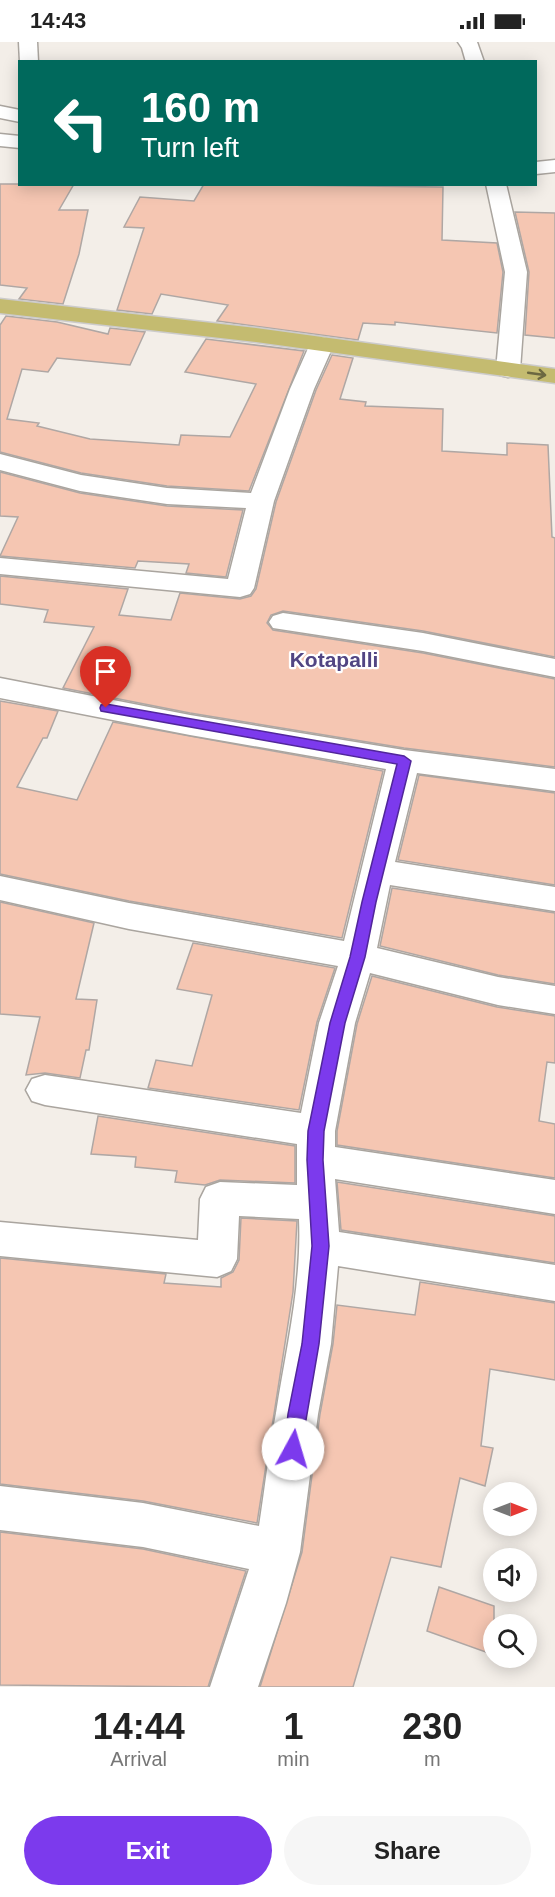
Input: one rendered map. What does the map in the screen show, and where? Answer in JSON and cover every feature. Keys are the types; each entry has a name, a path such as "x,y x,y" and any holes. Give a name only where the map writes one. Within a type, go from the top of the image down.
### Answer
{"main road":[{"path":"3,306 59,323 555,376"},
{"path":"319,350 555,393"}],"street":[{"path":"28,42 29,60"},
{"path":"467,42 471,46 474,60"},
{"path":"0,112 18,116"},
{"path":"0,140 18,142"},
{"path":"537,168 555,166"},
{"path":"496,186 516,272 508,370"},
{"path":"0,566 240,588 261,501 302,389 319,350"},
{"path":"0,462 80,483 167,496 261,501"},
{"path":"283,622 423,642 555,668"},
{"path":"0,688 190,725 404,761 555,780"},
{"path":"234,1687 264,1603 278,1552 297,1414 310,1344 320,1246 315,1145 338,1023 357,957 404,761"},
{"path":"378,871 555,898"},
{"path":"0,888 129,916 357,957 498,991 555,1000"},
{"path":"45,1090 555,1197"},
{"path":"0,1239 217,1259 220,1199 302,1202 318,1199"},
{"path":"320,1246 555,1283"},
{"path":"0,1508 143,1525 278,1552"}],"building":[{"path":"0,184 73,186 59,210 88,210 79,254 63,304 19,299 27,288 0,285"},
{"path":"203,186 443,187 442,240 497,243 503,272 497,333 395,322 395,325 363,323 358,340 217,321 228,305 161,294 152,314 117,310 144,228 124,227 140,197 194,201"},
{"path":"515,212 555,213 555,338 525,335 529,272"},
{"path":"6,316 57,322 108,334 110,328 145,332 130,365 57,358 48,372 22,369 7,419 39,423 37,426 90,439 179,445 181,435 230,437 256,384 185,372 206,339 304,351 249,491 167,486 81,473 0,452 0,325"},
{"path":"332,355 353,358 340,399 366,402 365,406 443,409 442,451 507,455 507,443 548,445 552,537 555,538 555,657 423,631 283,611 271,615 267,623 273,630 423,653 555,679 555,767 404,748 190,713 63,688 94,627 44,622 48,610 0,604 0,576 128,589 119,615 171,620 180,593 240,599 251,596 256,589 276,502 316,390"},
{"path":"0,472 80,493 167,506 243,510 226,577 186,573 189,564 138,561 135,568 0,556 18,517 0,516"},
{"path":"0,701 58,711 47,738 43,738 17,787 77,800 113,722 383,771 342,938 129,901 0,874"},
{"path":"419,775 555,793 555,885 398,860"},
{"path":"392,888 555,913 555,984 498,975 380,946"},
{"path":"0,902 94,923 76,999 97,1000 89,1050 86,1050 80,1078 45,1073 26,1075 40,1017 0,1014"},
{"path":"193,943 335,968 317,1022 299,1110 148,1088 156,1060 192,1066 212,995 177,989"},
{"path":"372,976 497,1007 555,1016 555,1063 547,1062 539,1121 555,1124 555,1178 337,1145 337,1131 357,1024"},
{"path":"98,1116 295,1146 295,1183 220,1180 205,1185 175,1182 177,1171 135,1167 136,1157 91,1154"},
{"path":"337,1182 555,1216 555,1263 341,1230"},
{"path":"241,1218 297,1221 293,1292 257,1523 143,1501 0,1484 0,1258 166,1274 164,1283 221,1287 221,1278 233,1272 239,1260"},
{"path":"420,1282 555,1303 555,1380 490,1369 481,1446 493,1448 486,1482 483,1482 483,1485 460,1478 441,1567 391,1557 353,1687 260,1687 302,1552 337,1305 415,1315"},
{"path":"0,1532 143,1549 246,1571 208,1687 0,1685"},
{"path":"439,1587 494,1606 494,1614 483,1614 483,1651 427,1631"}],"district":[{"name":"Kotapalli","path":"334,659"}],"route":[{"path":"106,708 190,725 404,761 357,957 338,1023 316,1131 315,1160 320,1246 310,1344 293,1449"}]}
